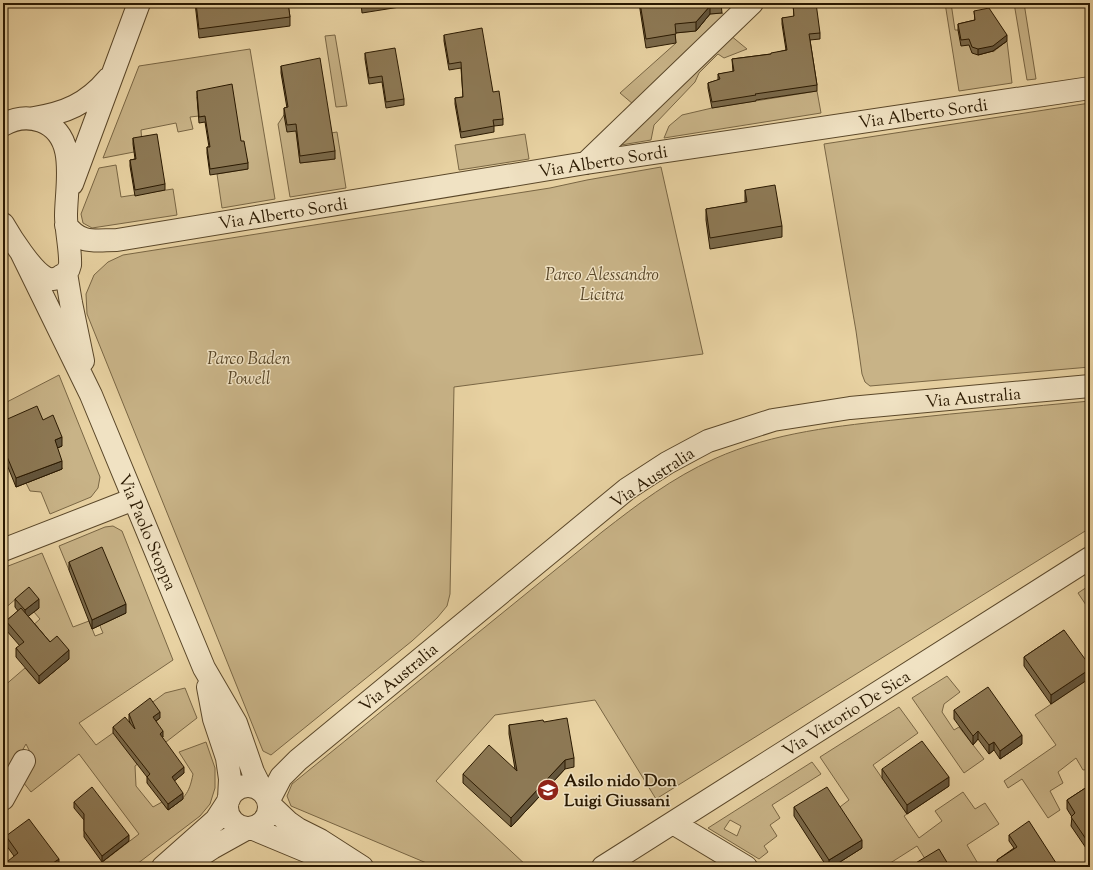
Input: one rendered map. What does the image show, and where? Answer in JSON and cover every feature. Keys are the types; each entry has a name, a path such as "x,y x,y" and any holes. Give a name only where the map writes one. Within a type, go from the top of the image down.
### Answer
{"street":[{"path":"67,198 139,3"},
{"path":"586,163 752,3"},
{"path":"3,124 11,120 51,115 67,110 86,100 97,92 113,74"},
{"name":"Via Alberto Sordi","path":"66,225 77,237 88,240 117,240 586,163 1090,88"},
{"name":"Via Paolo Stoppa","path":"3,107 12,112 45,122 54,129 61,138 68,160 66,225 70,264 67,272 73,315 91,395"},
{"path":"9,235 39,272 46,278 59,278 67,272"},
{"name":"Via Paolo Stoppa","path":"9,235 91,395 204,668"},
{"name":"Via Alberto Sordi","path":"67,272 86,256 117,240"},
{"name":"Via Australia","path":"261,792 627,489 667,463 708,441 773,420 850,408 1090,386"},
{"path":"3,550 134,498"},
{"name":"Via Vittorio De Sica","path":"603,867 1090,558"},
{"path":"184,867 212,848 249,828 259,825 265,820 269,812 236,723 204,668"},
{"path":"204,668 214,719 227,758 230,779 228,801 230,817 234,823 323,858 355,867"},
{"path":"3,799 24,761"},
{"path":"163,867 216,820 233,792 240,787 261,792 288,822 320,840 362,867"},
{"path":"673,823 746,867"}],"green space":[{"path":"945,3 951,3 955,30 958,30 969,45 988,47 993,52 1007,41 1012,83 959,91"},
{"path":"1014,3 1024,3 1036,79 1027,80"},
{"path":"722,13 728,18 633,104 620,93 676,43 675,33 696,31 710,14"},
{"path":"335,35 347,106 336,107 325,36"},
{"path":"730,35 747,49 724,58 718,54 699,73 695,82 654,125 651,140 621,145"},
{"path":"250,49 275,199 222,208 217,174 248,169 197,97 199,116 190,117 193,129 178,132 176,123 141,130 142,143 134,152 103,158 139,66"},
{"path":"817,91 821,113 664,138 669,126 682,115 712,108"},
{"path":"1090,103 1090,367 870,386 865,382 862,374 824,144"},
{"path":"284,115 296,131 300,163 335,159 331,133 337,132 346,188 290,197 278,124"},
{"path":"525,134 529,159 459,170 455,145"},
{"path":"116,165 121,197 173,189 177,215 92,228 83,223 81,214 99,168"},
{"path":"661,167 703,354 454,387 450,594 447,606 437,618 412,641 271,755 263,751 87,314 86,294 94,275 108,262 123,255 550,188"},
{"path":"59,375 100,477 98,488 91,497 50,514 41,492 30,491 26,483 62,469 55,449 62,446 3,430 3,404"},
{"path":"1090,401 1090,528 656,799 595,700 495,715 436,781 528,867 436,867 291,806 287,796 292,784 602,532 656,492 699,466 760,442 783,436 854,424"},
{"path":"113,526 122,531 173,660 79,723 96,745 113,733 153,723 160,718 150,704 165,693 185,688 197,718 135,766 136,786 153,807 162,802 168,810 188,791 193,774 179,752 206,742 215,768 215,788 210,804 200,816 133,867 96,867 139,834 79,754 31,792 23,782 35,762 26,744 6,779 3,779 3,726 7,716 3,714 3,687 25,668 39,684 50,650 30,628 40,619 34,612 39,608 25,591 3,610 3,568 42,553 73,627 89,621 95,636 103,633 97,619 102,556 69,570 59,546 105,527"},
{"path":"1090,585 1090,611 1078,593"},
{"path":"947,676 960,692 944,704 942,712 954,730 959,727 984,759 964,773 912,698"},
{"path":"1090,678 1090,769 1083,770 1076,758 1058,772 1063,783 1050,791 1060,810 1048,818 1022,779 1008,788 1004,781 1056,745 1035,715"},
{"path":"899,707 918,733 873,765 907,814 904,816 919,838 942,821 935,811 963,792 975,809 985,803 999,824 967,845 980,867 946,867 927,862 917,846 884,867 832,867 861,848 836,810 849,800 820,757"},
{"path":"812,762 821,774 772,805 780,818 770,825 777,836 764,846 768,852 759,859 708,828","holes":["730,820 741,826 737,836 724,829"]}],"building":[{"path":"196,3 288,3 290,17 199,29"},
{"path":"640,3 722,4 710,6 696,22 675,24 676,34 646,39"},
{"path":"816,3 820,33 809,34 817,85 712,102 708,83 720,79 718,74 734,71 732,59 771,54 787,50 782,18 794,16 793,4"},
{"path":"989,8 1007,35 993,46 978,49 972,47 969,39 961,40 958,24 975,20 974,11"},
{"path":"482,28 493,92 499,91 503,119 493,120 494,126 461,132 455,98 463,97 461,62 449,64 444,35"},
{"path":"395,48 404,99 386,102 382,76 369,78 365,53"},
{"path":"320,58 335,151 300,156 296,124 287,125 284,108 288,107 281,66"},
{"path":"232,84 241,141 244,141 248,163 210,169 207,147 210,147 205,116 199,117 197,91"},
{"path":"157,134 165,184 135,190 130,160 136,159 133,138"},
{"path":"775,185 782,226 710,238 706,209 747,202 745,190"},
{"path":"37,406 43,420 53,415 62,437 55,440 62,461 16,478 3,447 3,421"},
{"path":"102,547 126,604 92,620 69,562"},
{"path":"29,587 39,599 25,610 15,599"},
{"path":"21,608 50,642 57,636 69,650 39,676 16,648 24,642 6,621"},
{"path":"1064,630 1090,666 1090,669 1051,695 1024,657"},
{"path":"988,687 1022,735 1000,751 994,742 989,745 978,731 973,736 954,710"},
{"path":"150,698 160,712 153,717 163,731 160,734 184,767 172,777 183,793 168,804 147,777 150,774 113,727 125,717 135,729 129,714"},
{"path":"567,718 574,758 565,760 511,818 463,774 489,745 517,771 509,725 543,720 544,722"},
{"path":"922,741 949,777 907,805 882,769"},
{"path":"1090,785 1090,841 1088,842 1071,817 1075,813 1067,800"},
{"path":"92,787 129,835 102,856 84,831 84,814 74,802"},
{"path":"827,787 862,840 829,860 794,807"},
{"path":"29,819 59,859 47,867 3,867 3,865 18,853 6,836"},
{"path":"1029,821 1058,866 1057,867 1002,867 997,860 1017,847 1009,835"},
{"path":"939,849 948,864 945,867 909,867"}],"place":[{"name":"Asilo nido Don Luigi Giussani","path":"548,790"}],"park label":[{"name":"Parco Alessandro Licitra","path":"602,284"},
{"name":"Parco Baden Powell","path":"249,368"}]}
